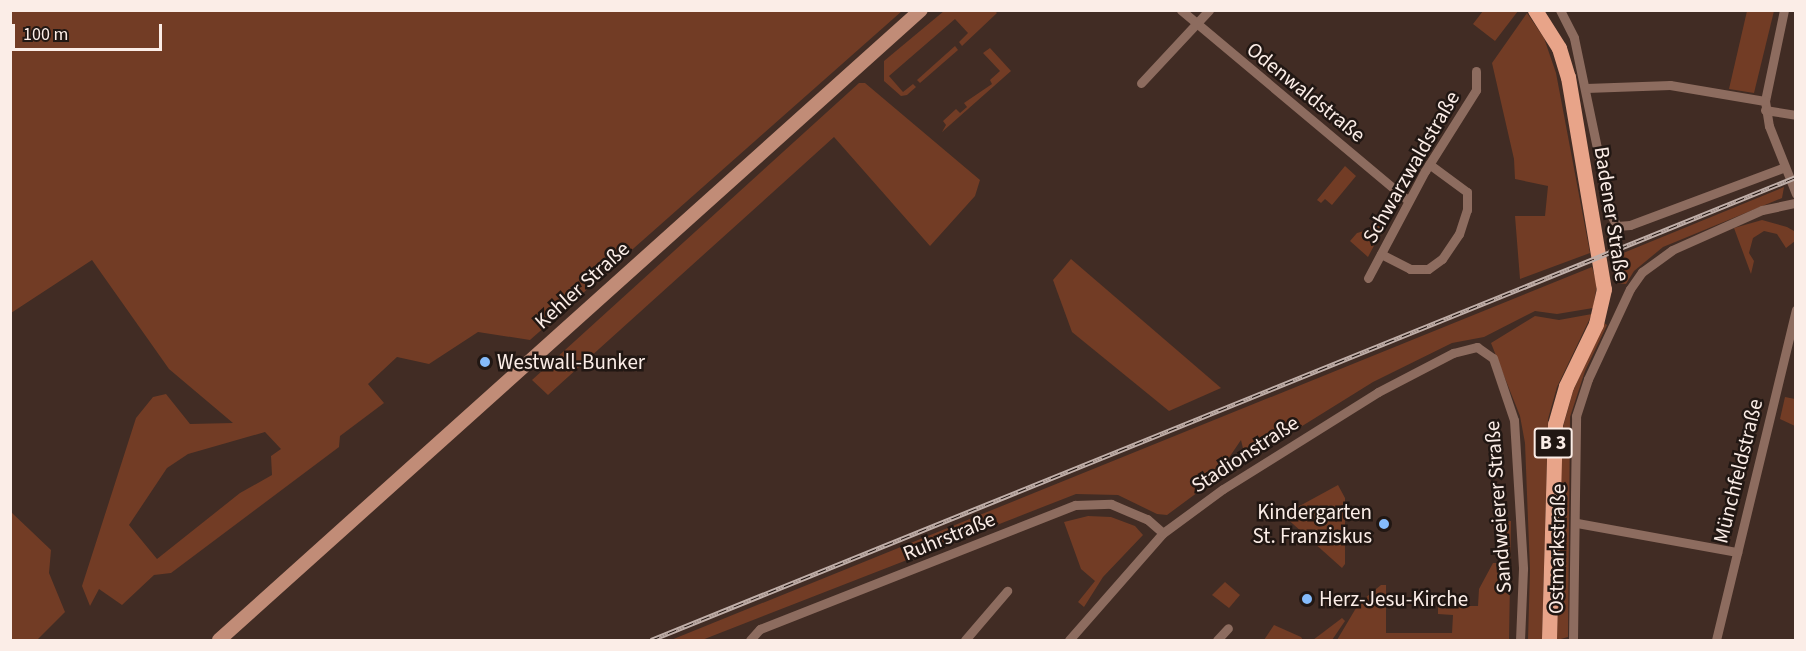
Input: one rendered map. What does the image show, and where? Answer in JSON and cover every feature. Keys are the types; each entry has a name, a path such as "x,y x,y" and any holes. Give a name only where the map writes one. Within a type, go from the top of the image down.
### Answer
{"main road":[{"name":"Kehler Straße","path":"219,640 921,10"},
{"name":"Badener Straße","path":"1535,10 1559,48 1568,77 1604,289 1596,324 1566,386 1555,424 1549,640"}],"street":[{"name":"Odenwaldstraße","path":"1181,10 1196,25 1409,201"},
{"path":"1141,83 1209,10"},
{"path":"1560,10 1574,38 1614,221 1617,225 1630,225 1785,167"},
{"path":"1784,10 1765,105 1796,194"},
{"name":"Schwarzwaldstraße","path":"1368,278 1429,164 1476,90 1476,71"},
{"path":"1586,88 1670,85 1765,105 1796,115"},
{"path":"1381,254 1410,269 1428,269 1442,259 1459,234 1467,192 1429,164"},
{"name":"Ostmarkstraße","path":"1573,640 1577,523 1576,416 1588,379 1630,289 1642,272 1672,249 1762,210 1796,203"},
{"name":"Münchfeldstraße","path":"1716,640 1796,310"},
{"name":"Stadionstraße","path":"1069,640 1163,533 1223,489 1358,404 1453,353 1477,347"},
{"name":"Sandweierer Straße","path":"1477,347 1493,358 1514,420 1524,569 1520,640"},
{"name":"Ruhrstraße","path":"750,640 760,629 1075,505 1111,504 1147,519 1163,533"},
{"path":"1577,523 1737,552"},
{"path":"965,640 1007,591"},
{"path":"1217,640 1228,628"}],"shaded area":[{"path":"11,10 902,10 530,340 478,332 429,364 397,357 368,384 384,403 340,436 339,447 171,573 154,575 122,605 99,589 90,606 82,586 136,418 153,397 166,394 190,424 233,423 169,369 92,260 11,313","holes":["265,432 281,449 271,456 272,475 240,493 157,559 129,525 167,468 188,454"]},
{"path":"994,10 997,13 962,46 959,42 968,33 955,19 889,76 903,92 913,84 916,87 907,95 901,96 884,81 884,61 944,11"},
{"path":"1483,11 1518,11 1495,41 1473,24"},
{"path":"1747,11 1774,11 1754,93 1729,89"},
{"path":"1527,13 1544,38 1556,73 1590,253 1520,279 1515,216 1545,216 1548,186 1515,179 1514,159 1492,63"},
{"path":"955,46 958,50 920,83 917,80"},
{"path":"990,48 1011,71 942,132 946,125 943,121 956,109 960,113 967,107 964,103 992,84 990,80 1000,71 983,53"},
{"path":"859,83 865,83 980,180 975,196 930,246 834,137 548,395 532,380"},
{"path":"1345,166 1356,176 1332,205 1325,199 1321,203 1317,200"},
{"path":"1784,187 1782,198 1663,247 1634,271 1626,284 1615,283 1611,258"},
{"path":"1390,196 1395,206 1368,257 1350,241 1357,233 1368,230"},
{"path":"1762,220 1794,231 1795,241 1786,248 1777,234 1764,231 1753,238 1749,253 1754,261 1751,274 1734,228"},
{"path":"1071,259 1221,388 1169,411 1072,332 1053,280"},
{"path":"1592,267 1597,284 1593,308 1557,314 1535,311 1484,337 1452,343 1373,382 1246,461 1241,440 1213,481 1167,515 1157,514 1118,495 1076,494 702,640 671,640"},
{"path":"1592,314 1557,387 1548,419 1542,640 1528,640 1530,570 1525,443 1520,416 1491,343 1535,316 1559,320"},
{"path":"1604,323 1607,325 1585,371 1570,417 1568,637 1557,640 1560,438 1573,391"},
{"path":"1785,397 1795,399 1795,426 1780,419"},
{"path":"1338,485 1345,498 1345,564 1342,568 1283,515"},
{"path":"10,511 51,550 49,573 65,612 37,640 11,640"},
{"path":"1088,516 1111,517 1135,526 1143,535 1103,577 1084,607 1078,602 1095,581 1081,569 1064,522"},
{"path":"1502,521 1511,521 1509,640 1337,640 1359,603 1381,585 1386,585 1386,633 1452,633 1453,615 1438,614 1438,606 1478,606 1479,589 1493,563 1502,563"},
{"path":"1225,582 1240,595 1229,608 1212,595"},
{"path":"1342,618 1345,621 1332,640 1313,640"},
{"path":"1274,625 1301,637 1303,640 1264,640"}],"railway":[{"path":"651,640 1796,177"}],"place":[{"name":"Westwall-Bunker","path":"485,362"},
{"name":"Kindergarten St. Franziskus","path":"1384,524"},
{"name":"Herz-Jesu-Kirche","path":"1307,599"}]}
